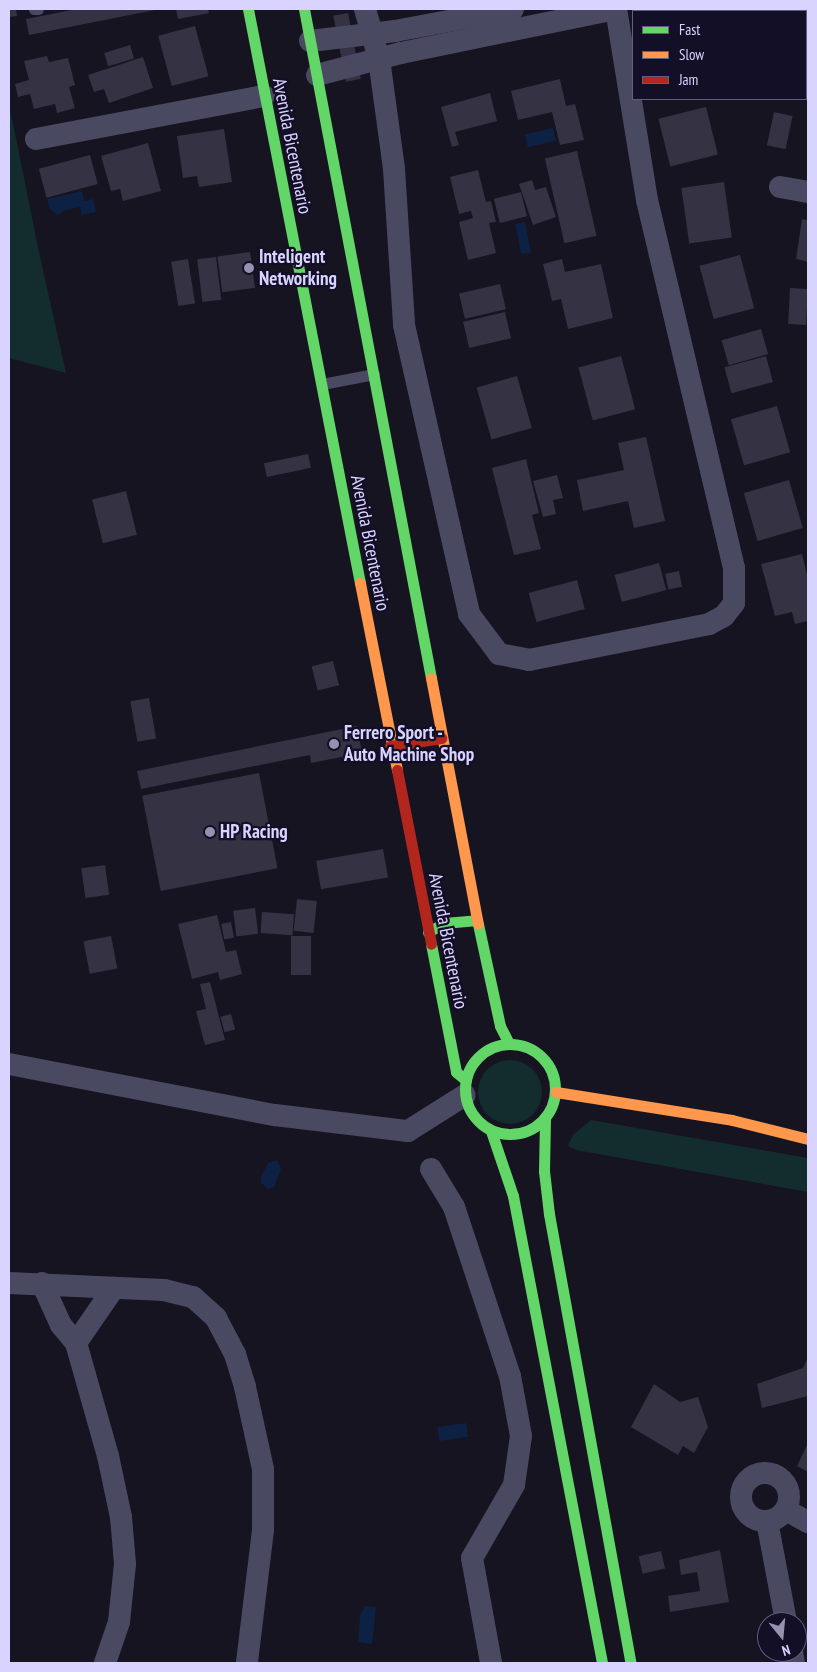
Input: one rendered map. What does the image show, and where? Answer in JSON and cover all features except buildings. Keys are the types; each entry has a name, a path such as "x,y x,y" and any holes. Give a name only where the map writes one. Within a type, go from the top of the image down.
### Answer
{"street":[{"name":"Avenida Bicentenario","path":"248,9 322,384 390,746 456,1072 465,1088"},
{"name":"Avenida Bicentenario","path":"304,9 375,374 441,738 477,920 500,1026 509,1044"},
{"path":"317,75 379,59 616,9 647,200 734,568 734,603 724,616 709,624 529,660 499,654 469,614 404,325 394,169 379,59 365,9"},
{"path":"310,41 373,33 513,9"},
{"path":"36,139 264,96"},
{"path":"780,187 808,192"},
{"path":"390,746 441,738"},
{"path":"428,932 444,923 477,920"},
{"path":"9,1064 275,1115 408,1131 465,1088 481,1054 494,1047 509,1044 538,1053 548,1064 555,1077 556,1092 546,1119 544,1171 549,1214 631,1663"},
{"path":"465,1088 469,1110 478,1122 491,1131 520,1134 546,1119"},
{"path":"556,1092 732,1120 808,1139"},
{"path":"491,1131 513,1196 602,1663"},
{"path":"431,1169 456,1216 510,1376 521,1436 514,1484 472,1558 491,1663"},
{"path":"9,1283 164,1290 192,1297 216,1318 235,1354 256,1429 263,1469 262,1540 247,1663"},
{"path":"42,1284 61,1325 76,1343 108,1456 121,1517 124,1564 119,1622 105,1663"},
{"path":"76,1343 114,1288"},
{"path":"769,1473 784,1481 789,1495 786,1510 767,1521 752,1518 741,1505 742,1488 752,1476 769,1473"},
{"path":"786,1510 808,1522"},
{"path":"767,1521 784,1612"}],"lane":[{"path":"322,384 375,374"}],"green space":[{"path":"9,104 39,252 66,373 9,358"},
{"path":"510,1060 528,1065 533,1069 537,1074 542,1092 537,1110 533,1115 528,1119 510,1124 492,1119 487,1115 483,1110 478,1092 483,1074 487,1069 492,1065"},
{"path":"591,1120 808,1158 808,1192 576,1150 568,1146 573,1135"}],"water":[{"path":"553,128 556,141 528,147 525,135"},
{"path":"82,191 84,201 93,199 96,212 82,215 80,207 62,211 58,215 49,208 47,199"},
{"path":"525,222 531,252 521,254 515,224"},
{"path":"277,1160 281,1169 274,1187 268,1189 261,1183 261,1177 268,1163"},
{"path":"466,1423 468,1437 439,1441 437,1427"},
{"path":"365,1606 376,1607 372,1644 358,1642 360,1616"}],"traffic: fast":[{"path":"248,9 360,583"},
{"path":"304,9 431,678"},
{"path":"428,932 444,923 477,920"},
{"path":"478,924 500,1026 509,1044"},
{"path":"431,944 456,1072 466,1080"},
{"path":"501,1044 519,1044 535,1051 548,1064 555,1080 555,1089 555,1098 548,1114 535,1127 519,1134 501,1134 485,1127 472,1114 465,1098 465,1080 472,1064 485,1051 501,1044"},
{"path":"545,1119 544,1171 549,1214 631,1663"},
{"path":"491,1131 513,1196 602,1663"}],"traffic: slow":[{"path":"360,583 397,770"},
{"path":"431,678 478,924"},
{"path":"556,1092 732,1120 808,1139"}],"traffic: jam":[{"path":"390,746 441,738"},
{"path":"397,770 431,944"}],"place":[{"name":"Inteligent Networking","path":"249,268"},
{"name":"Ferrero Sport - Auto Machine Shop","path":"334,744"},
{"name":"HP Racing","path":"210,832"}]}
